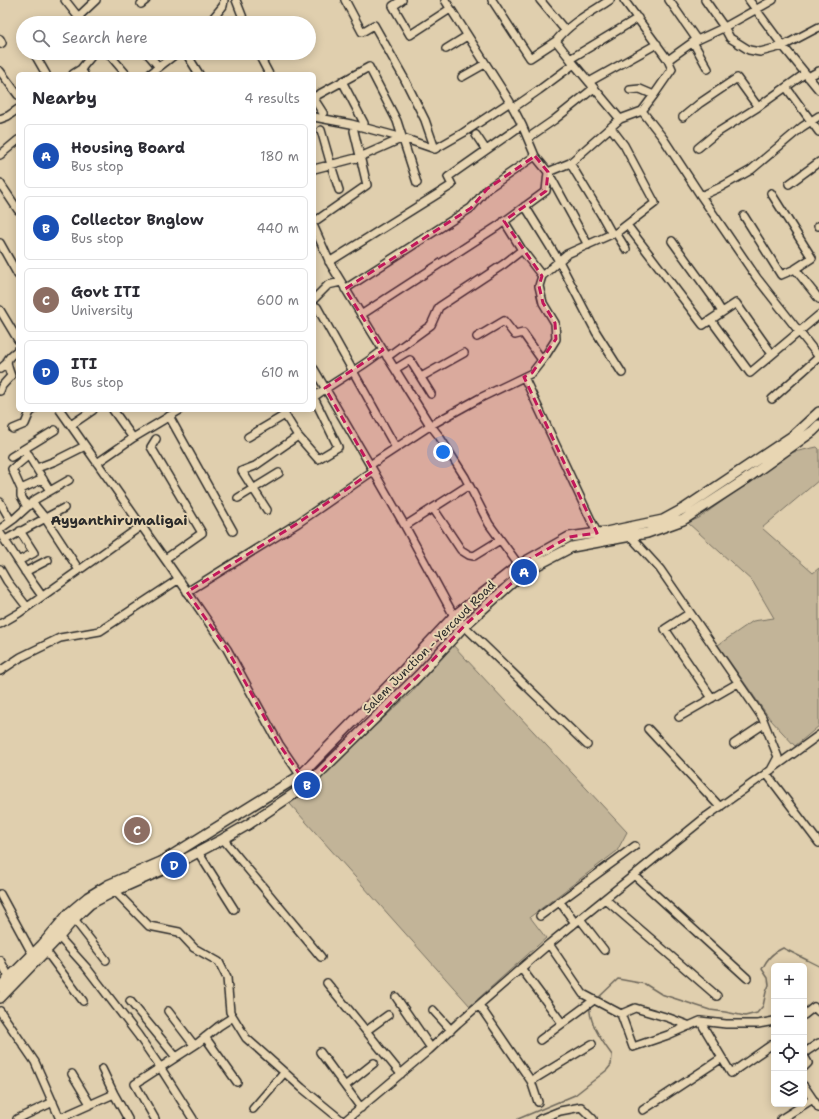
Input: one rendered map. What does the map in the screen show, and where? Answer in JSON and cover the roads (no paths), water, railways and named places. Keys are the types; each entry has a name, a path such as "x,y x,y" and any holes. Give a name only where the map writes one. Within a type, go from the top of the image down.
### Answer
{"main road":[{"path":"0,998 59,937 70,918 88,897 108,885 161,862 301,775 454,616 521,568 569,537 663,520 685,508 794,436 819,412"},
{"name":"Salem Junction - Yercaud Road","path":"0,987 70,918 90,904 115,891 174,866 249,824 307,785 419,675 464,625 521,568 572,547 647,533 683,520 746,479 813,431 819,425"}],"street":[{"path":"65,0 77,16"},
{"path":"79,16 96,0"},
{"path":"215,16 223,6 224,0"},
{"path":"236,0 242,16"},
{"path":"345,0 362,32 374,25 404,78 425,120 435,149"},
{"path":"402,0 393,6 410,35 450,9"},
{"path":"444,0 511,105 522,125 535,156 548,172 588,245"},
{"path":"492,0 530,58 556,41 573,23 610,0"},
{"path":"540,0 565,30"},
{"path":"548,172 570,163 620,119 642,110 672,69 668,60 657,44 624,0"},
{"path":"669,0 695,41 708,69"},
{"path":"705,0 730,38 749,50 760,52 783,46 819,27"},
{"path":"749,0 783,46 819,90"},
{"path":"668,60 695,41 773,0"},
{"path":"316,117 351,124 404,138 435,149 539,90 572,62 638,18"},
{"path":"446,49 467,36"},
{"path":"0,39 2,43 0,44"},
{"path":"556,41 620,119"},
{"path":"589,82 657,44"},
{"path":"38,60 45,72"},
{"path":"82,71 89,60"},
{"path":"114,60 124,72"},
{"path":"153,60 159,67"},
{"path":"153,72 168,60"},
{"path":"190,60 198,72"},
{"path":"262,60 268,72"},
{"path":"462,77 485,64"},
{"path":"316,97 369,67 404,138 417,183"},
{"path":"0,71 16,92"},
{"path":"698,148 716,134 786,87 807,75 819,71"},
{"path":"683,117 700,103 738,78 758,107"},
{"path":"342,81 364,123"},
{"path":"786,87 819,132"},
{"path":"528,138 554,120 594,88"},
{"path":"630,90 640,89 654,95"},
{"path":"316,101 323,113"},
{"path":"0,119 16,110"},
{"path":"642,110 663,138 757,278 819,357 772,399"},
{"path":"701,196 752,170 802,127 819,116"},
{"path":"329,262 452,185 448,177 522,125"},
{"path":"187,592 298,523 372,468 396,448 431,425 480,398 532,373 556,340 555,323 543,303 539,286 542,276 567,254 614,233 627,225 655,203 624,146 610,128"},
{"path":"321,130 339,190"},
{"path":"316,221 367,185 354,131"},
{"path":"476,135 486,150"},
{"path":"316,169 360,157 404,138"},
{"path":"0,155 16,142"},
{"path":"316,296 328,285 343,286 471,208 487,189 535,156"},
{"path":"789,184 819,162"},
{"path":"570,163 602,216 626,248"},
{"path":"361,315 504,221 546,191 548,172"},
{"path":"0,183 16,207"},
{"path":"771,193 812,258"},
{"path":"525,206 559,261 596,332 622,373"},
{"path":"744,216 781,275 819,254"},
{"path":"504,221 522,250 542,276"},
{"path":"627,225 704,325 736,303 772,354"},
{"path":"316,234 329,262 343,286 457,465 489,524 521,568"},
{"path":"672,241 722,312"},
{"path":"0,242 16,270"},
{"path":"316,396 325,388 431,325 439,307 504,264 522,250"},
{"path":"794,268 819,298"},
{"path":"316,307 396,448"},
{"path":"0,310 16,334"},
{"path":"711,320 750,373 819,315"},
{"path":"477,338 504,321 515,335 524,333 542,360"},
{"path":"0,369 7,363 9,357 16,352"},
{"path":"421,377 464,353"},
{"path":"395,369 410,360 431,394"},
{"path":"0,392 2,386 11,376 7,363"},
{"path":"316,372 405,526 454,616 587,745"},
{"path":"524,377 597,533"},
{"path":"248,437 284,413 298,436 318,459 338,447 316,402"},
{"path":"13,429 25,424 30,412"},
{"path":"64,412 70,425 227,649 279,744 307,785"},
{"path":"70,425 90,412"},
{"path":"114,412 134,438"},
{"path":"97,463 176,412"},
{"path":"169,416 233,532"},
{"path":"55,430 27,452 12,469 21,488 20,496 45,518 79,570"},
{"path":"267,510 242,471 255,466 298,436"},
{"path":"156,439 151,447 202,533 165,559"},
{"path":"37,468 85,446"},
{"path":"11,457 27,452"},
{"path":"27,452 50,491"},
{"path":"238,498 279,473"},
{"path":"21,488 43,479"},
{"path":"0,529 30,504 68,480"},
{"path":"405,526 469,485"},
{"path":"0,502 11,520"},
{"path":"5,540 64,508"},
{"path":"433,508 462,550 469,555 474,556 500,540"},
{"path":"0,624 27,607 142,526"},
{"path":"18,562 34,553 20,531"},
{"path":"0,533 42,596"},
{"path":"630,536 660,570 762,717 778,757 769,772"},
{"path":"25,572 48,560"},
{"path":"0,569 27,607"},
{"path":"0,671 21,657 60,638 100,631 179,579"},
{"path":"690,613 665,629 712,698"},
{"path":"680,717 738,683"},
{"path":"734,744 764,724"},
{"path":"648,729 720,807"},
{"path":"348,1119 431,1048 548,944 720,807 819,735"},
{"path":"769,772 819,843"},
{"path":"223,839 321,958"},
{"path":"540,916 636,846"},
{"path":"198,852 234,909"},
{"path":"634,875 747,978"},
{"path":"115,891 149,926 179,932 194,948 219,962 227,978 230,1012 246,1038 284,1073 340,1119"},
{"path":"0,894 32,955"},
{"path":"605,899 717,996"},
{"path":"560,902 604,950"},
{"path":"70,918 106,960"},
{"path":"59,937 86,966 138,1035 193,1119"},
{"path":"548,944 584,994 621,1014 633,1047 668,1036 700,1021 726,1024 758,1024 771,1022"},
{"path":"46,951 83,1001"},
{"path":"0,960 9,977"},
{"path":"521,968 562,1023"},
{"path":"327,983 401,1074"},
{"path":"396,997 431,1048"},
{"path":"540,1040 594,1000"},
{"path":"130,1001 176,1057"},
{"path":"479,1004 531,1081 538,1102"},
{"path":"807,1013 814,1007 819,1012"},
{"path":"621,1014 635,1008 690,1026"},
{"path":"433,1010 451,1030"},
{"path":"0,1011 35,1062 60,1118 114,1094"},
{"path":"168,1011 194,1045"},
{"path":"366,1031 388,1015"},
{"path":"155,1119 135,1084 233,1017"},
{"path":"700,1021 731,1073 771,1045"},
{"path":"205,1037 237,1082"},
{"path":"807,1051 819,1043"},
{"path":"531,1081 592,1044"},
{"path":"320,1052 361,1108"},
{"path":"642,1110 722,1058"},
{"path":"344,1086 374,1063"},
{"path":"102,1069 128,1119"},
{"path":"253,1109 284,1073"},
{"path":"72,1074 90,1104"},
{"path":"807,1090 819,1108"},
{"path":"782,1119 813,1099"},
{"path":"17,1119 53,1102"},
{"path":"540,1119 556,1116 560,1111 581,1107 592,1119"}],"waterway":[{"path":"597,999 618,979 645,984 661,994 710,1010 745,1016 757,1013 763,1006 769,985 768,978 762,969 773,954 783,948 819,966"},
{"path":"518,1119 575,1095 607,1070 611,1065 612,1055 594,1025 591,1018 590,1006"}],"place":[{"name":"Housing Board","path":"524,572"},
{"name":"Collector Bnglow","path":"307,785"},
{"name":"Govt ITI","path":"137,830"},
{"name":"ITI","path":"174,865"}],"district":[{"name":"Ayyanthirumaligai","path":"119,520"}]}
